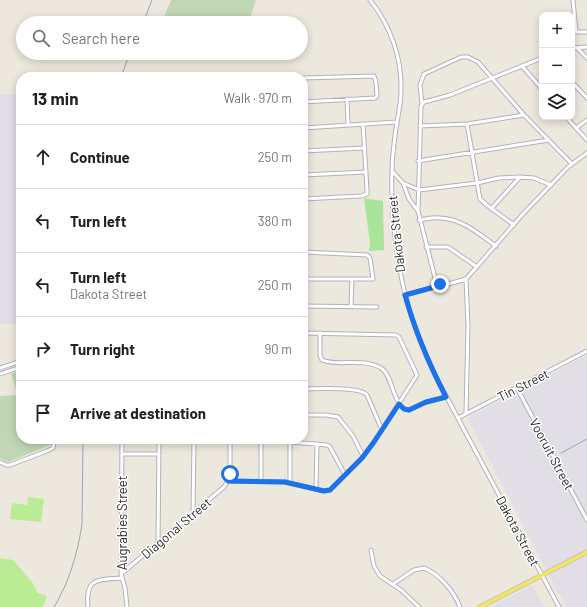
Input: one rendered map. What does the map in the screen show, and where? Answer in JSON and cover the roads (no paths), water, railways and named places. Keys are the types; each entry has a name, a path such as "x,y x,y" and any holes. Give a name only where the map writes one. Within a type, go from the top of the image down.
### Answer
{"main road":[{"path":"480,607 587,552"}],"street":[{"name":"Dakota Street","path":"370,0 384,21 397,52 401,88 396,122 392,171 395,241 399,272 405,295 420,342 432,370 559,607"},
{"path":"573,0 576,32 587,32"},
{"path":"577,48 587,47"},
{"path":"577,48 587,58"},
{"path":"442,285 435,278 419,220 418,211 418,161 422,104 420,84 424,74 461,57 468,57 478,62 524,115 572,164"},
{"path":"422,104 428,100 450,95 539,59"},
{"path":"522,66 539,86"},
{"path":"308,78 374,76 376,82 376,98 308,102"},
{"path":"574,84 587,98"},
{"path":"347,99 348,124"},
{"path":"420,126 467,124 524,115"},
{"path":"569,120 587,140"},
{"path":"576,128 587,120"},
{"path":"308,128 396,122"},
{"path":"308,199 364,195 367,192 363,124"},
{"path":"467,124 476,182 481,201 514,225"},
{"path":"418,161 549,140"},
{"path":"308,151 364,148"},
{"path":"405,295 466,279 551,185 572,164 587,153"},
{"path":"392,171 403,183 409,199 418,211"},
{"path":"308,175 366,172"},
{"path":"403,183 419,190 520,176 534,178 551,185"},
{"path":"491,209 520,176"},
{"path":"419,220 441,218 457,222 465,225 496,246"},
{"path":"426,247 448,247 477,267"},
{"path":"308,252 367,254 370,258 373,280 308,279"},
{"path":"351,306 352,279"},
{"path":"466,279 468,326 466,414"},
{"path":"308,306 376,307"},
{"path":"230,444 230,470 228,481 290,483 324,491 330,490 363,456 382,430 417,375 398,336 394,334 308,333"},
{"path":"320,334 320,355 322,360 330,362 357,362 380,367 385,371 399,404 404,409 409,410 426,402 446,397"},
{"name":"Tin Street","path":"458,418 587,351"},
{"path":"0,368 16,363"},
{"path":"0,374 16,369"},
{"name":"Vooruit Street","path":"517,388 587,520"},
{"path":"308,389 352,390 365,392 382,430"},
{"path":"308,415 326,415 336,416 339,418 353,436 363,456"},
{"path":"308,443 327,445 330,447 345,475"},
{"path":"0,462 6,465 10,464 47,451 53,448 54,444"},
{"name":"Augrabies Street","path":"122,444 121,576 125,588 127,607"},
{"path":"158,543 159,444"},
{"path":"193,514 194,444"},
{"path":"261,444 261,481"},
{"path":"290,444 290,483"},
{"path":"316,489 317,444"},
{"path":"122,454 159,454"},
{"name":"Diagonal Street","path":"121,576 219,492 228,481"},
{"path":"371,550 377,573 383,579 393,584 419,607"},
{"path":"393,584 414,570 424,568 433,573 450,589 460,607"},
{"path":"88,607 88,592 93,583 100,580 121,576"}],"railway":[{"path":"146,16 152,0"},
{"path":"123,72 127,60"},
{"path":"561,453 587,439"},
{"path":"54,607 68,578 75,556 82,524 83,444"}]}
